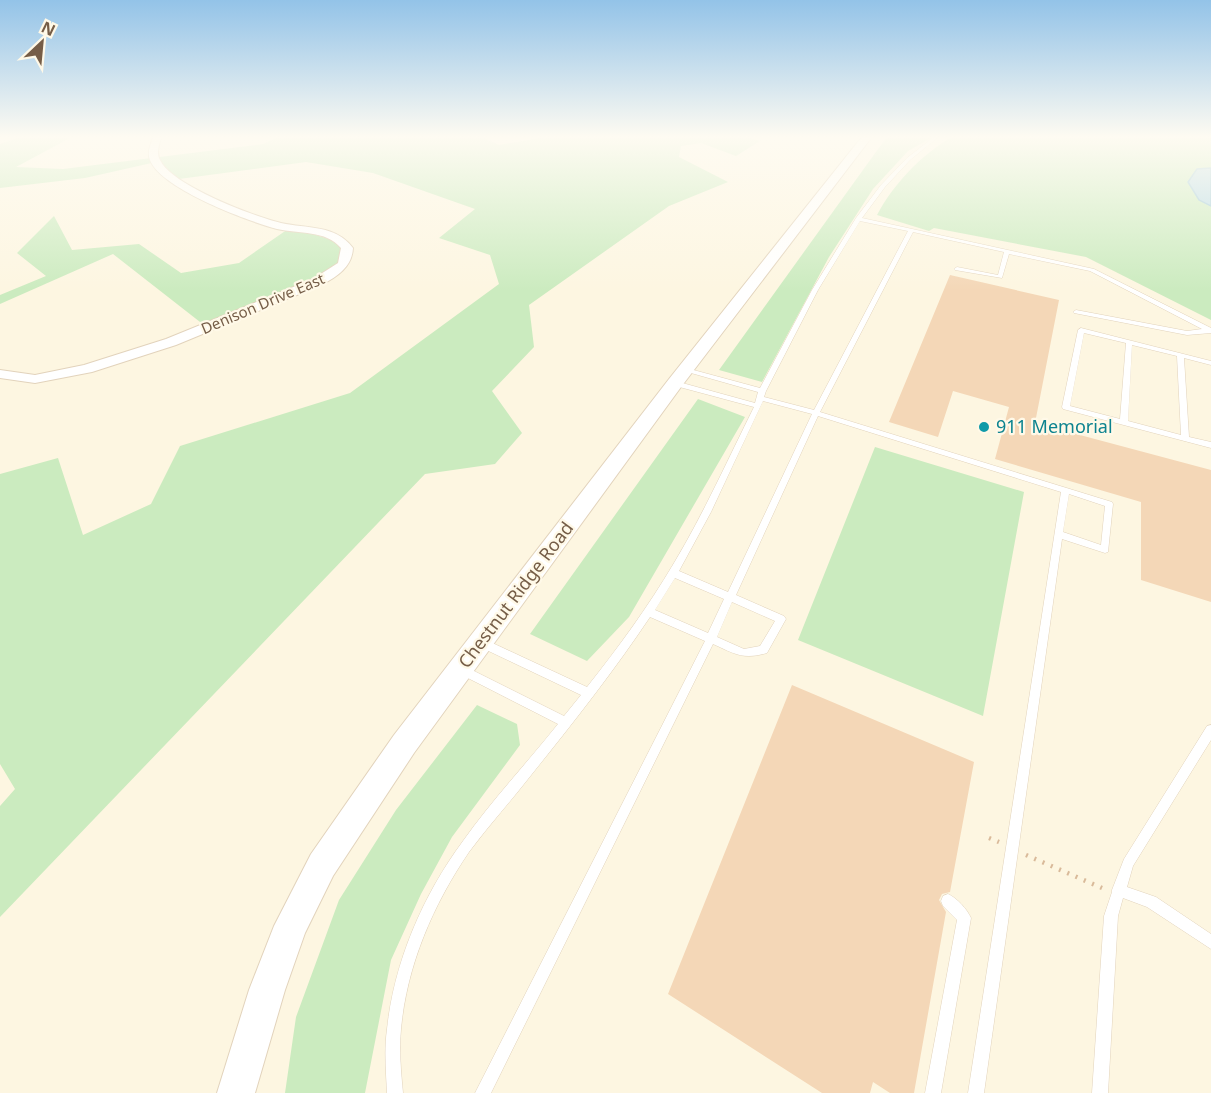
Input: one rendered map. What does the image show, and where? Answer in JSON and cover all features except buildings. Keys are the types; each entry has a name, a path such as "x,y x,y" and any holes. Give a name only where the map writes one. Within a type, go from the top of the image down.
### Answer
{"street":[{"name":"Denison Drive East","path":"0,374 35,379 69,373 171,342 317,282 331,275 345,261 347,248 338,238 268,222 190,189"},
{"name":"Chestnut Ridge Road","path":"236,1093 291,926 322,865 404,744 681,377 827,189"}],"lane":[{"path":"395,1093 391,1059 395,1011 404,970 431,906 459,857 613,663 649,612 673,573 759,398 825,275 859,219 881,189"},
{"path":"859,219 1092,270 1211,330"},
{"path":"483,1093 711,638 816,413 911,231"},
{"path":"957,269 1000,278 1007,251"},
{"path":"1076,312 1187,333 1211,330"},
{"path":"1211,363 1081,330 1066,407 1211,445"},
{"path":"1124,422 1129,342"},
{"path":"1180,355 1185,438"},
{"path":"681,377 816,413 1109,504 1105,550 1059,534"},
{"path":"681,377 759,398"},
{"path":"976,1093 1065,491"},
{"path":"649,612 744,653 763,650 781,619 673,573"},
{"path":"482,643 588,693"},
{"path":"460,669 565,722"},
{"path":"1100,1093 1111,916 1119,889 1128,863 1211,730"},
{"path":"1119,889 1151,902 1211,942"},
{"path":"933,1093 964,918 948,901"}],"path":[{"path":"989,838 1099,888 1119,889"}],"green space":[{"path":"418,189 711,189 669,206 529,305 534,347 492,391 522,433 495,464 425,474 0,917 0,806 15,789 0,764 0,474 58,458 83,535 151,504 180,446 350,393 499,284 490,255 439,238 475,209"},
{"path":"849,189 873,189 829,257 762,382 719,370"},
{"path":"894,189 1211,189 1211,320 1086,257 934,228 929,231 877,215"},
{"path":"54,216 72,250 139,244 181,273 239,263 291,227 341,243 342,269 209,329 113,254 0,304 0,295 46,276 17,253"},
{"path":"698,399 745,417 629,617 587,661 530,634"},
{"path":"875,447 1024,492 983,716 798,640"},
{"path":"477,705 517,724 520,745 452,837 421,894 391,960 365,1093 285,1093 296,1017 339,900 396,810"}],"water":[{"path":"1192,189 1211,189 1211,206 1199,200"}],"place":[{"name":"911 Memorial","path":"984,427"}]}
